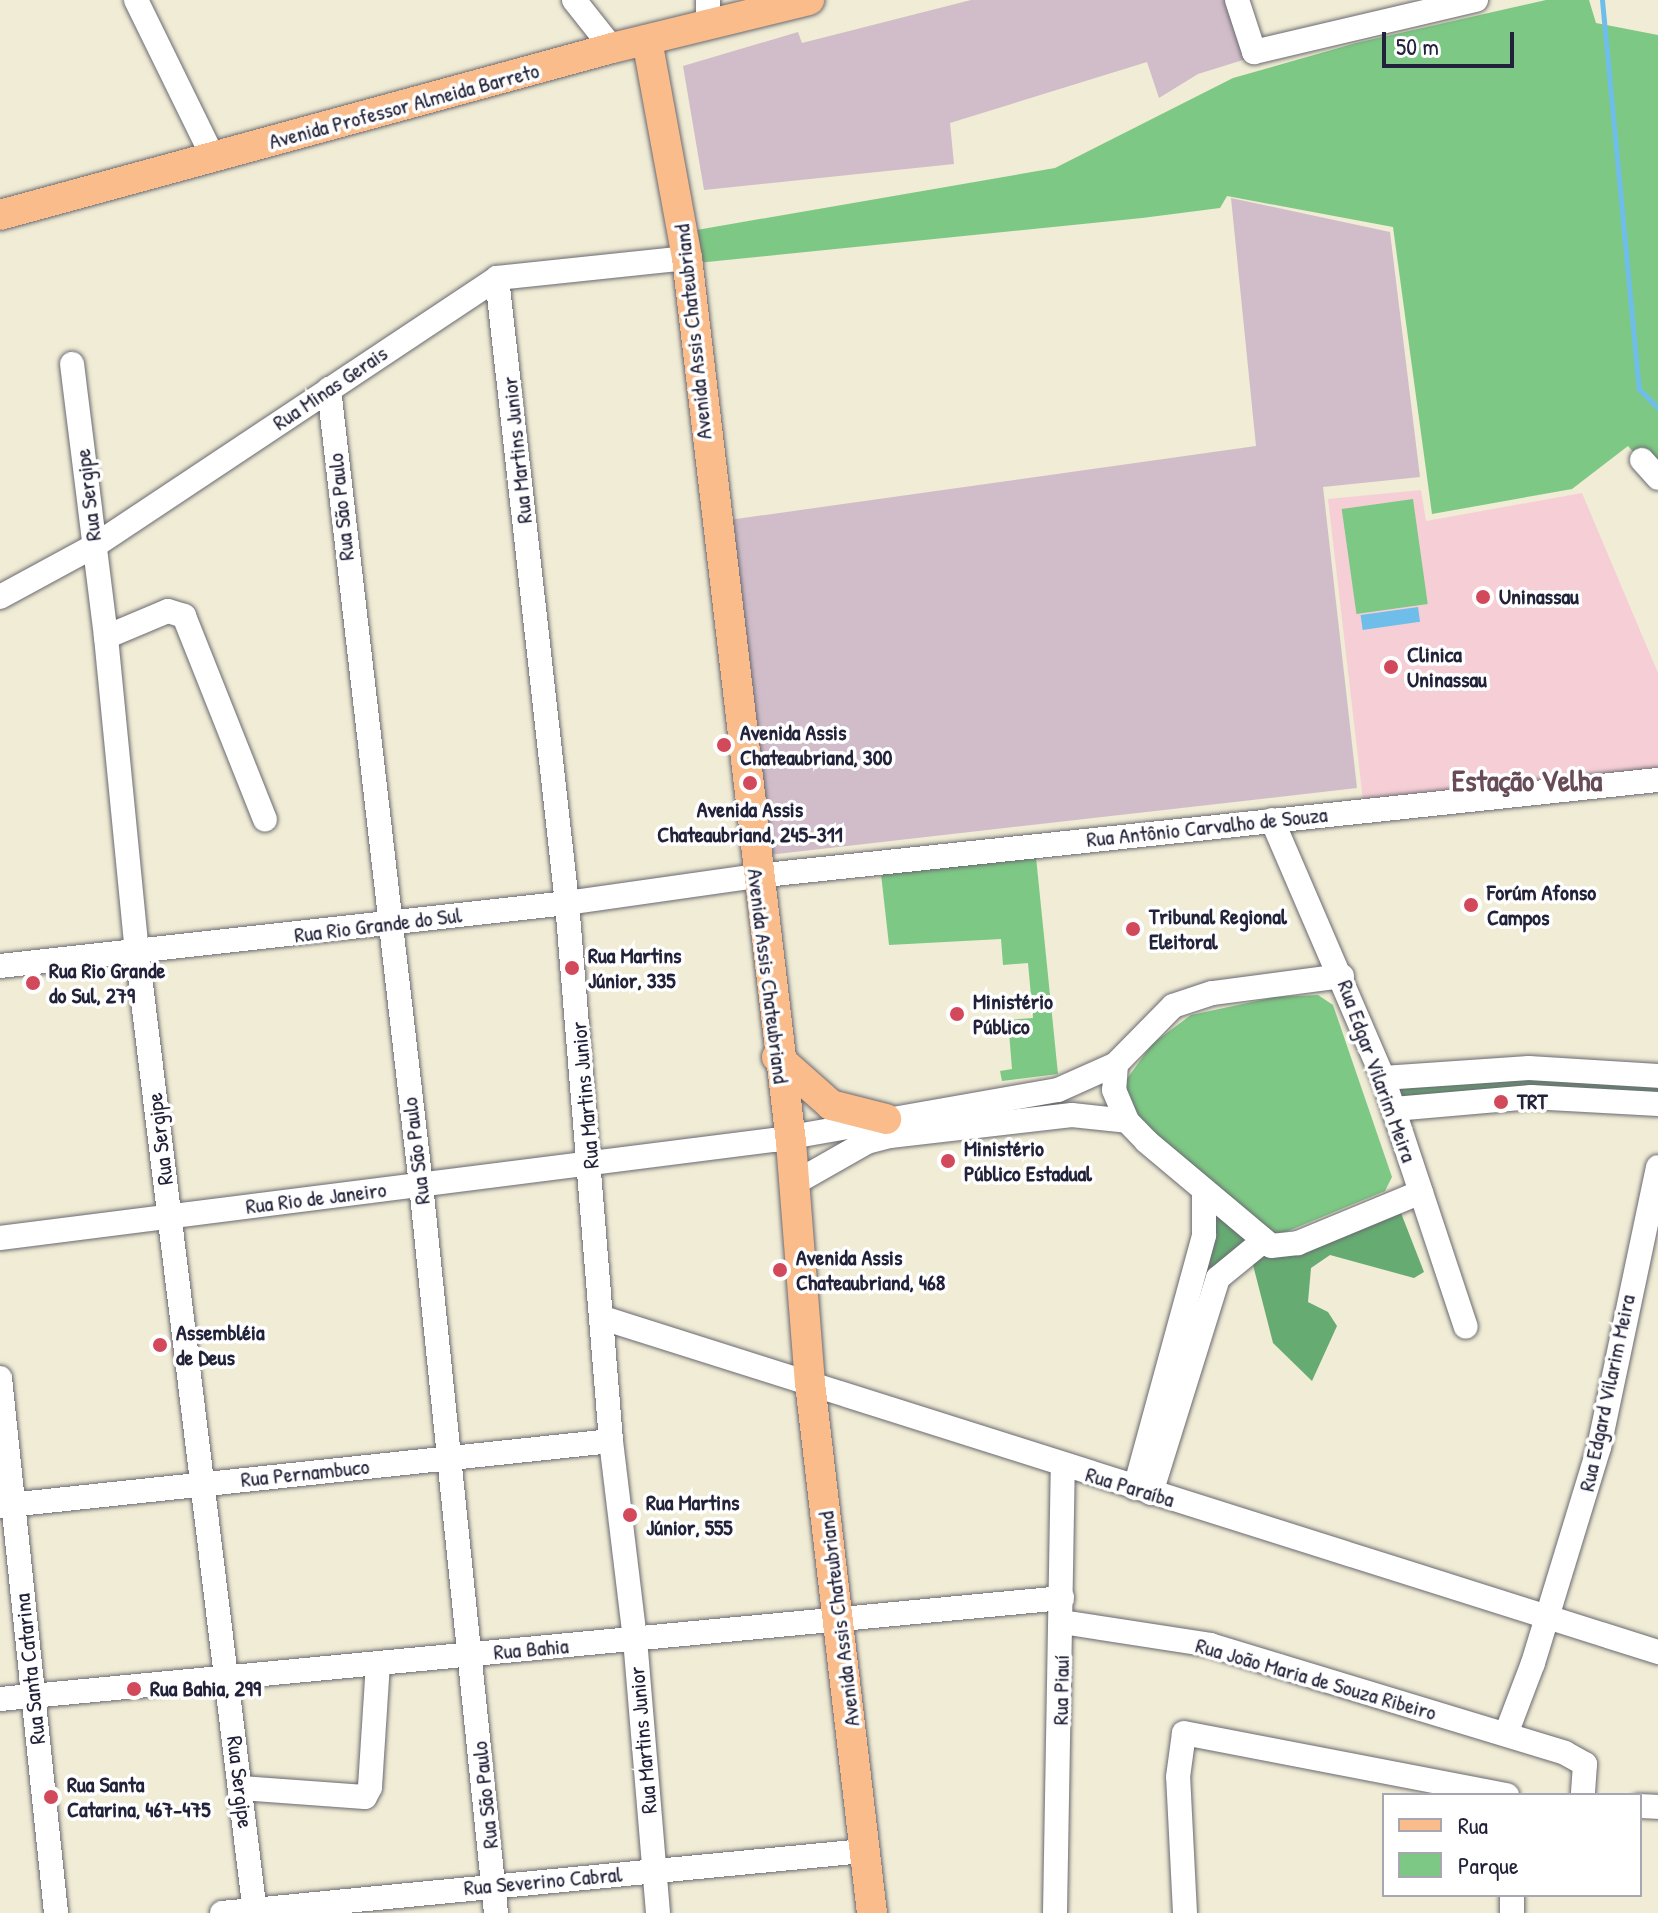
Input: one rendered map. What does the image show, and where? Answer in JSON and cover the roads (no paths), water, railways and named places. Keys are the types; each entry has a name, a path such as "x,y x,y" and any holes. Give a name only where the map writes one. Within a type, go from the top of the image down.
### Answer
{"main road":[{"name":"Avenida Professor Almeida Barreto","path":"0,215 647,40 708,14 809,0"},
{"name":"Avenida Assis Chateubriand","path":"647,40 687,258 777,1057 782,1138 793,1184 810,1383 841,1619 872,1913"},
{"path":"777,1057 824,1102 886,1119"}],"street":[{"path":"136,0 213,157"},
{"path":"574,0 612,48"},
{"path":"1237,0 1254,52 1476,0"},
{"name":"Rua Minas Gerais","path":"0,597 94,546 497,278 687,258"},
{"name":"Rua Martins Junior","path":"497,278 567,903 592,1164 611,1441 635,1639 658,1913"},
{"name":"Rua Sergipe","path":"72,364 106,637 137,952 255,1911"},
{"name":"Rua São Paulo","path":"329,389 388,924 421,1185 446,1458 471,1654 496,1913"},
{"path":"106,637 168,611 184,616 265,820"},
{"name":"Rua Antônio Carvalho de Souza","path":"756,876 1658,780"},
{"name":"Rua Edgar Vilarim Meira","path":"1272,820 1342,976 1383,1078 1466,1327"},
{"name":"Rua Rio Grande do Sul","path":"0,966 567,903 756,876"},
{"path":"1342,976 1194,997 1157,1017 1116,1064 1114,1090 1127,1121 1262,1242 1298,1243 1421,1192"},
{"name":"Rua Rio de Janeiro","path":"0,1238 782,1138 1058,1090 1116,1064"},
{"path":"1383,1078 1529,1068 1658,1076"},
{"path":"1394,1109 1531,1097 1658,1104"},
{"path":"793,1184 857,1147 890,1136 1072,1115 1127,1121"},
{"name":"Rua Edgard Vilarim Meira","path":"1506,1734 1548,1616 1599,1447 1658,1167"},
{"path":"1143,1490 1204,1235 1204,1192"},
{"path":"1143,1490 1218,1278 1262,1242"},
{"name":"Rua Paraíba","path":"603,1318 1658,1652"},
{"name":"Rua Santa Catarina","path":"0,1378 6,1506 32,1696 56,1913"},
{"name":"Rua Pernambuco","path":"6,1506 611,1441"},
{"name":"Rua Piauí","path":"1055,1913 1063,1466"},
{"name":"Rua Bahia","path":"0,1699 841,1619 1062,1610"},
{"name":"Rua João Maria de Souza Ribeiro","path":"1062,1610 1210,1645 1565,1753 1585,1764 1583,1793"},
{"path":"241,1788 365,1797 370,1787 378,1663"},
{"path":"1185,1913 1178,1777 1184,1733 1497,1793"},
{"name":"Rua Severino Cabral","path":"222,1913 394,1904 494,1885 864,1851"}],"water":[{"path":"1418,607 1420,622 1363,630 1361,615"}],"waterway":[{"path":"1602,0 1639,389 1658,408"}],"place":[{"name":"Uninassau","path":"1483,597"},
{"name":"Clinica Uninassau","path":"1391,667"},
{"name":"Avenida Assis Chateaubriand, 300","path":"724,745"},
{"name":"Avenida Assis Chateaubriand, 245-311","path":"750,783"},
{"name":"Forúm Afonso Campos","path":"1471,905"},
{"name":"Tribunal Regional Eleitoral","path":"1133,929"},
{"name":"Rua Martins Júnior, 335","path":"572,968"},
{"name":"Rua Rio Grande do Sul, 279","path":"33,983"},
{"name":"Ministério Público","path":"957,1014"},
{"name":"TRT","path":"1501,1102"},
{"name":"Ministério Público Estadual","path":"948,1161"},
{"name":"Avenida Assis Chateaubriand, 468","path":"780,1270"},
{"name":"Assembléia de Deus","path":"160,1345"},
{"name":"Rua Martins Júnior, 555","path":"630,1515"},
{"name":"Rua Bahia, 299","path":"134,1689"},
{"name":"Rua Santa Catarina, 467-475","path":"51,1797"}],"district":[{"name":"Estação Velha","path":"1527,780"}]}
